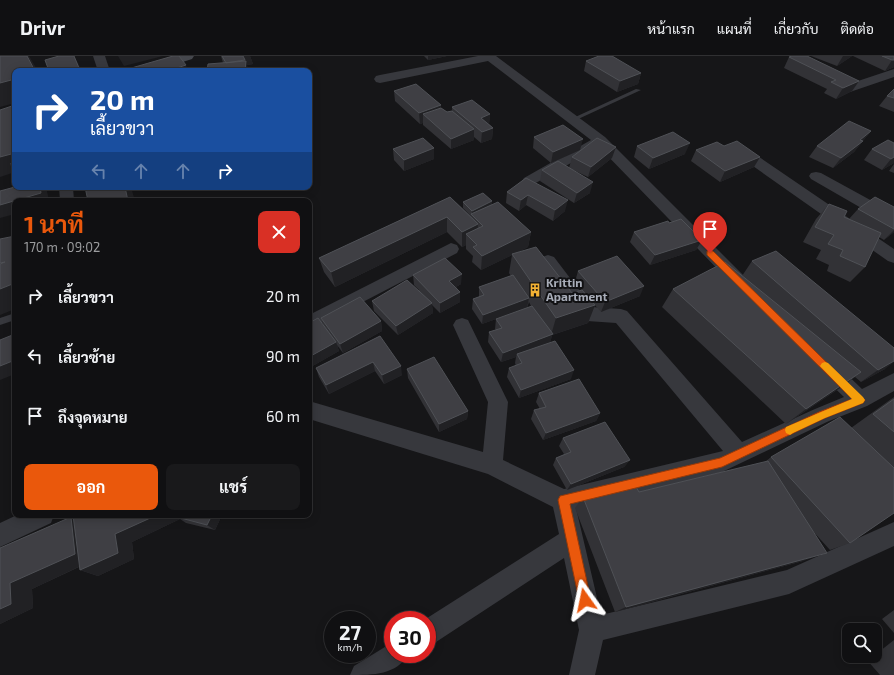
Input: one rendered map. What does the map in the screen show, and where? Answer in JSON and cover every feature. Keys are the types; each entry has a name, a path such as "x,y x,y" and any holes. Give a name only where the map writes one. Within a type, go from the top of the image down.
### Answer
{"main road":[{"path":"151,68 187,56"}],"street":[{"path":"99,56 103,68"},
{"path":"380,79 465,59 490,57 600,140 749,291"},
{"path":"850,88 894,73"},
{"path":"529,181 600,140"},
{"path":"738,149 894,257"},
{"path":"816,176 894,220"},
{"path":"312,321 451,249"},
{"path":"548,261 587,314 621,316 739,454"},
{"path":"462,325 498,402 492,465"},
{"path":"816,356 860,400"},
{"path":"312,411 492,465 563,500 722,462 822,415 860,400 894,381"},
{"path":"822,415 839,430"},
{"path":"563,500 592,630 582,675"},
{"path":"0,535 37,518"},
{"path":"592,630 789,582 894,534"},
{"path":"436,627 572,539"},
{"path":"363,675 384,661"}],"lane":[{"path":"574,119 638,90"},
{"path":"0,322 12,317"}],"building":[{"path":"0,56 27,56 33,68 12,68 12,80 0,83"},
{"path":"59,56 74,56 79,68 48,68 45,60"},
{"path":"173,56 179,56 186,65 177,68 131,68"},
{"path":"222,56 243,56 245,60 226,63"},
{"path":"599,56 612,56 641,73 620,81 586,61"},
{"path":"807,56 859,81 843,88 831,82 836,80 789,57"},
{"path":"882,56 894,56 894,60 892,60"},
{"path":"246,61 245,68 207,68 208,64"},
{"path":"416,84 441,105 419,113 394,91"},
{"path":"894,89 894,98 887,96"},
{"path":"472,100 490,114 481,118 493,128 482,132 452,107"},
{"path":"12,106 12,154 0,157 0,110"},
{"path":"441,108 447,112 452,111 474,129 451,139 423,114"},
{"path":"849,121 871,131 860,140 863,141 841,158 817,146"},
{"path":"563,125 583,139 553,152 534,137"},
{"path":"673,132 690,143 653,158 637,146"},
{"path":"423,138 434,148 404,160 393,149"},
{"path":"597,138 616,147 591,167 572,157"},
{"path":"888,140 894,143 894,157 891,159 872,149"},
{"path":"737,141 760,157 725,171 696,150 717,142 724,146"},
{"path":"558,161 593,182 577,193 542,170"},
{"path":"526,178 568,200 555,210 528,195 521,200 507,192"},
{"path":"12,188 12,190 40,190 41,193 24,198 12,198 12,201 0,205 0,191"},
{"path":"86,190 126,190 127,198 87,198"},
{"path":"483,193 492,201 472,211 463,202"},
{"path":"450,197 478,224 462,232 447,217 331,272 319,258"},
{"path":"875,197 894,207 894,229 858,209"},
{"path":"498,202 531,232 482,256 473,247 477,245 466,234 483,226 471,214"},
{"path":"829,204 847,211 844,217 881,233 865,267 840,256 843,250 828,244 834,235 815,227"},
{"path":"681,219 702,240 655,255 634,232 668,221 669,223"},
{"path":"12,237 12,284 0,289 0,264 5,262 0,263 0,239"},
{"path":"536,247 572,293 582,290 595,305 556,318 512,254"},
{"path":"776,251 894,348 894,361 878,370 752,261"},
{"path":"617,256 644,286 605,302 578,271"},
{"path":"445,258 462,274 449,281 460,292 440,303 413,275"},
{"path":"725,262 861,372 806,409 673,289"},
{"path":"513,275 529,298 483,315 473,299 484,295 479,287"},
{"path":"407,280 432,303 396,326 372,301"},
{"path":"360,297 381,321 340,344 321,318"},
{"path":"532,306 553,334 503,353 489,332 502,328 496,319"},
{"path":"318,318 336,342 312,355 312,321"},
{"path":"12,335 12,361 0,366 0,340"},
{"path":"380,336 401,366 382,375 373,362 326,385 316,368"},
{"path":"555,341 574,370 521,390 509,368 522,363 517,354"},
{"path":"434,357 468,411 439,424 407,369"},
{"path":"579,379 600,413 546,433 534,410 546,407 539,393"},
{"path":"894,399 894,432 873,414"},
{"path":"840,417 894,468 894,513 850,543 771,457"},
{"path":"605,422 630,460 571,484 556,458 571,452 563,438"},
{"path":"768,461 827,553 626,607 583,497 635,485 639,492"},
{"path":"71,518 75,554 10,583 11,604 0,609 0,548"},
{"path":"73,518 150,518 115,534 118,553 80,570"},
{"path":"181,518 210,518 207,525"}],"slow traffic":[{"path":"790,430 860,400 825,366"}],"place":[{"name":"Krittin Apartment","path":"535,290"}],"route":[{"path":"585,600 563,500 722,462 822,415 860,400 710,253"}]}
